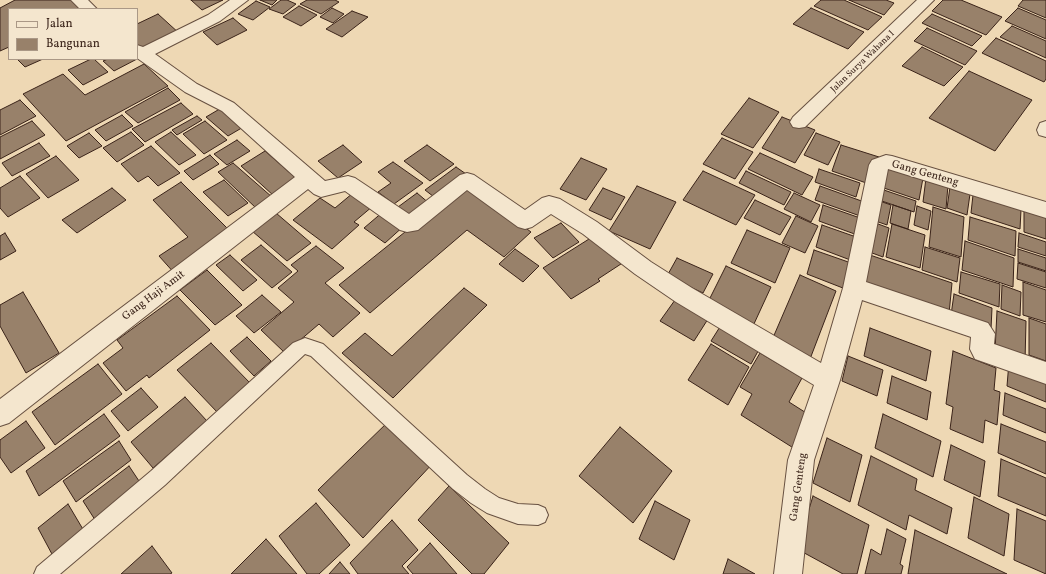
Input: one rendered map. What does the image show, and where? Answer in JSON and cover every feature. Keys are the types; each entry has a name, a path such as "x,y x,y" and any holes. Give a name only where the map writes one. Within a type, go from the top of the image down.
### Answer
{"street":[{"path":"79,0 88,8"},
{"path":"140,52 214,18 240,0"},
{"name":"Jalan Surya Wahana I","path":"799,122 926,0"},
{"path":"140,52 191,88 228,107 321,189 348,183 407,224 411,224 467,180 525,221 549,204 553,205 590,228 643,268 684,295 828,380"},
{"name":"Gang Genteng","path":"788,574 801,460 828,380 854,288 881,163 892,163 1046,210"},
{"name":"Gang Haji Amit","path":"0,414 308,178"},
{"path":"854,288 980,330 983,334 983,351 1046,373"}],"lane":[{"path":"44,574 158,478 299,348 305,346 316,350 454,476 478,496 494,506 518,514 538,515"}],"building":[{"path":"15,0 72,0 81,8 8,8 8,47 0,51 0,8"},
{"path":"191,0 223,0 202,10"},
{"path":"260,0 277,0 272,5"},
{"path":"281,0 287,0 296,4 283,14 269,9"},
{"path":"307,0 335,0 339,2 321,14 300,4"},
{"path":"821,0 844,0 882,17 868,30 814,6"},
{"path":"849,0 886,0 894,3 884,15"},
{"path":"943,0 961,0 1002,17 986,35 932,11"},
{"path":"1023,0 1046,0 1046,18 1018,6"},
{"path":"256,1 270,7 253,20 238,14"},
{"path":"299,6 317,15 301,26 283,17"},
{"path":"332,8 344,14 333,23 320,17"},
{"path":"811,8 864,32 848,49 793,24"},
{"path":"1018,8 1046,20 1046,39 1005,21"},
{"path":"352,11 368,17 342,37 326,29"},
{"path":"158,14 180,34 142,52 138,48 138,24"},
{"path":"932,14 982,36 972,46 922,23"},
{"path":"233,18 247,30 217,45 203,32"},
{"path":"1012,26 1046,41 1046,58 1000,37"},
{"path":"927,28 977,51 965,65 914,41"},
{"path":"996,38 1046,61 1046,79 1044,82 982,53"},
{"path":"922,47 963,67 944,86 902,66"},
{"path":"18,60 41,60 25,67"},
{"path":"89,60 95,60 108,72 83,85 68,70"},
{"path":"106,60 135,60 114,71 103,61"},
{"path":"144,64 168,86 66,141 23,94 63,74 85,95"},
{"path":"969,71 1032,100 995,151 929,118"},
{"path":"168,88 180,100 138,123 125,112"},
{"path":"749,98 779,112 753,148 721,134"},
{"path":"20,100 36,116 0,135 0,110"},
{"path":"181,103 193,114 145,142 132,129"},
{"path":"223,107 245,126 228,136 206,117"},
{"path":"122,115 133,126 106,141 95,130"},
{"path":"197,116 202,120 177,135 172,130"},
{"path":"782,117 815,130 795,163 762,148"},
{"path":"32,121 45,135 0,159 0,137"},
{"path":"205,121 227,140 204,154 183,134"},
{"path":"131,132 144,145 117,162 103,148"},
{"path":"171,132 196,155 179,165 155,142"},
{"path":"89,133 102,146 79,158 67,146"},
{"path":"816,133 840,142 828,165 804,155"},
{"path":"722,138 753,152 735,179 703,164"},
{"path":"237,140 250,151 227,165 214,154"},
{"path":"39,143 50,156 12,176 2,163"},
{"path":"343,145 362,162 338,178 318,161"},
{"path":"427,145 454,164 430,181 404,161"},
{"path":"841,145 879,157 872,185 832,171"},
{"path":"151,146 180,173 158,186 148,176 138,182 121,164"},
{"path":"265,151 298,180 274,196 241,166"},
{"path":"760,153 813,177 802,195 748,169"},
{"path":"210,155 219,164 193,180 184,171"},
{"path":"56,156 79,180 48,198 26,174"},
{"path":"581,158 607,169 586,200 560,189"},
{"path":"393,162 423,183 394,204 378,192 391,183 378,172"},
{"path":"233,163 272,197 256,208 218,172"},
{"path":"883,165 923,178 919,200 878,186"},
{"path":"456,167 469,176 438,200 425,190"},
{"path":"819,169 860,183 856,197 815,182"},
{"path":"703,171 755,195 736,225 683,200"},
{"path":"746,171 791,192 784,205 739,183"},
{"path":"20,176 40,198 8,217 0,208 0,188"},
{"path":"926,178 948,185 946,209 923,202"},
{"path":"224,180 248,203 228,216 203,192"},
{"path":"181,182 233,234 176,275 159,256 188,237 153,200"},
{"path":"466,183 531,232 504,257 467,230 370,313 339,285"},
{"path":"637,186 676,202 650,249 609,231"},
{"path":"820,186 867,203 863,217 815,200"},
{"path":"950,187 970,194 967,215 947,208"},
{"path":"112,188 126,200 77,233 62,220"},
{"path":"603,188 625,197 611,220 589,210"},
{"path":"878,188 916,201 914,212 876,199"},
{"path":"353,193 373,206 354,222 359,225 332,249 293,220 320,198 335,208"},
{"path":"417,193 430,204 412,218 398,207"},
{"path":"794,193 820,205 811,222 784,209"},
{"path":"973,195 1021,210 1020,229 971,213"},
{"path":"874,199 891,205 887,225 870,219"},
{"path":"755,200 791,217 780,235 744,218"},
{"path":"823,205 863,219 860,236 819,221"},
{"path":"893,205 911,211 908,229 890,223"},
{"path":"917,206 931,211 928,230 914,225"},
{"path":"933,207 964,217 961,257 929,247"},
{"path":"1024,209 1046,215 1046,239 1024,232"},
{"path":"384,211 405,225 385,243 364,228"},
{"path":"276,213 311,243 287,261 252,231"},
{"path":"796,216 818,226 805,253 782,243"},
{"path":"970,217 1016,231 1015,256 968,240"},
{"path":"870,221 889,228 883,257 864,250"},
{"path":"561,223 579,242 553,258 534,238"},
{"path":"892,224 925,235 920,268 886,257"},
{"path":"822,225 859,238 853,261 816,247"},
{"path":"747,230 790,248 775,283 731,263"},
{"path":"5,233 16,251 0,260 0,236"},
{"path":"1019,233 1046,242 1046,256 1018,247"},
{"path":"597,234 624,262 598,279 600,281 571,299 543,268"},
{"path":"965,241 1014,258 1013,287 962,270"},
{"path":"261,245 292,272 272,288 241,260"},
{"path":"316,246 344,268 325,283 360,313 333,337 319,324 285,353 261,330 294,302 278,288 298,271 291,265"},
{"path":"925,247 960,258 957,282 922,270"},
{"path":"515,249 539,266 523,282 499,264"},
{"path":"1018,249 1046,258 1046,271 1018,262"},
{"path":"814,250 854,264 848,290 807,274"},
{"path":"864,253 952,283 949,314 858,282"},
{"path":"230,255 257,280 243,291 216,265"},
{"path":"677,258 713,274 703,293 667,276"},
{"path":"1018,263 1046,272 1046,288 1017,279"},
{"path":"726,266 771,287 753,326 707,304"},
{"path":"207,270 242,305 215,325 180,290"},
{"path":"961,272 1000,284 999,307 959,293"},
{"path":"800,275 836,291 810,359 772,340"},
{"path":"1023,282 1046,290 1046,322 1023,315"},
{"path":"1002,285 1021,292 1020,316 1001,309"},
{"path":"464,288 487,305 393,398 342,353 365,333 392,356"},
{"path":"23,292 59,353 26,373 0,326 0,305"},
{"path":"954,294 992,308 991,329 951,315"},
{"path":"262,295 281,312 254,333 236,316"},
{"path":"177,296 210,330 149,378 147,375 126,391 103,363 123,348 117,340"},
{"path":"675,300 708,319 694,341 660,321"},
{"path":"997,311 1026,321 1025,362 995,351"},
{"path":"1029,318 1046,324 1046,361 1029,355"},
{"path":"723,322 762,344 751,364 711,341"},
{"path":"870,328 931,351 926,381 864,356"},
{"path":"247,337 271,361 254,376 230,351"},
{"path":"211,343 251,384 218,413 177,370"},
{"path":"711,344 749,367 728,405 688,380"},
{"path":"953,351 996,368 994,390 1000,392 997,425 985,420 983,443 950,429 953,407 946,404"},
{"path":"760,353 802,378 789,402 811,416 795,449 741,415 752,394 740,387"},
{"path":"848,356 883,370 877,396 842,381"},
{"path":"1009,362 1046,376 1046,402 1007,386"},
{"path":"98,364 122,394 55,445 32,412"},
{"path":"892,376 931,392 927,420 887,403"},
{"path":"141,388 158,407 128,431 111,411"},
{"path":"1005,393 1046,409 1046,433 1003,415"},
{"path":"185,397 207,421 153,468 131,442"},
{"path":"104,414 120,436 39,496 26,471"},
{"path":"883,414 941,441 933,477 875,448"},
{"path":"390,420 434,462 363,538 318,490"},
{"path":"26,421 45,448 11,473 0,457 0,440"},
{"path":"1001,424 1046,442 1046,474 998,453"},
{"path":"620,427 672,471 633,523 579,476"},
{"path":"827,438 862,455 850,502 813,483"},
{"path":"119,441 131,460 76,502 63,481"},
{"path":"951,445 985,461 980,497 944,480"},
{"path":"871,456 917,479 915,490 952,508 947,534 909,515 906,530 858,505"},
{"path":"1001,459 1046,478 1046,516 998,496"},
{"path":"129,466 143,487 97,523 83,501"},
{"path":"449,486 509,543 484,574 472,574 418,520"},
{"path":"813,496 869,525 857,574 843,574 797,549"},
{"path":"974,497 1009,514 1004,556 968,538"},
{"path":"655,501 690,520 674,560 639,539"},
{"path":"316,503 350,545 319,574 307,574 279,536"},
{"path":"68,504 84,531 53,556 38,528"},
{"path":"1017,509 1046,521 1046,574 1014,560"},
{"path":"392,520 418,550 402,566 409,574 358,574 350,563"},
{"path":"887,529 906,539 900,564 903,566 901,574 865,574 871,549 881,555"},
{"path":"915,530 1007,574 908,574"},
{"path":"266,539 297,574 231,574"},
{"path":"430,543 457,574 413,574 407,567"},
{"path":"152,546 172,573 121,574"},
{"path":"728,559 755,574 723,574"},
{"path":"340,562 350,574 329,574"}]}
